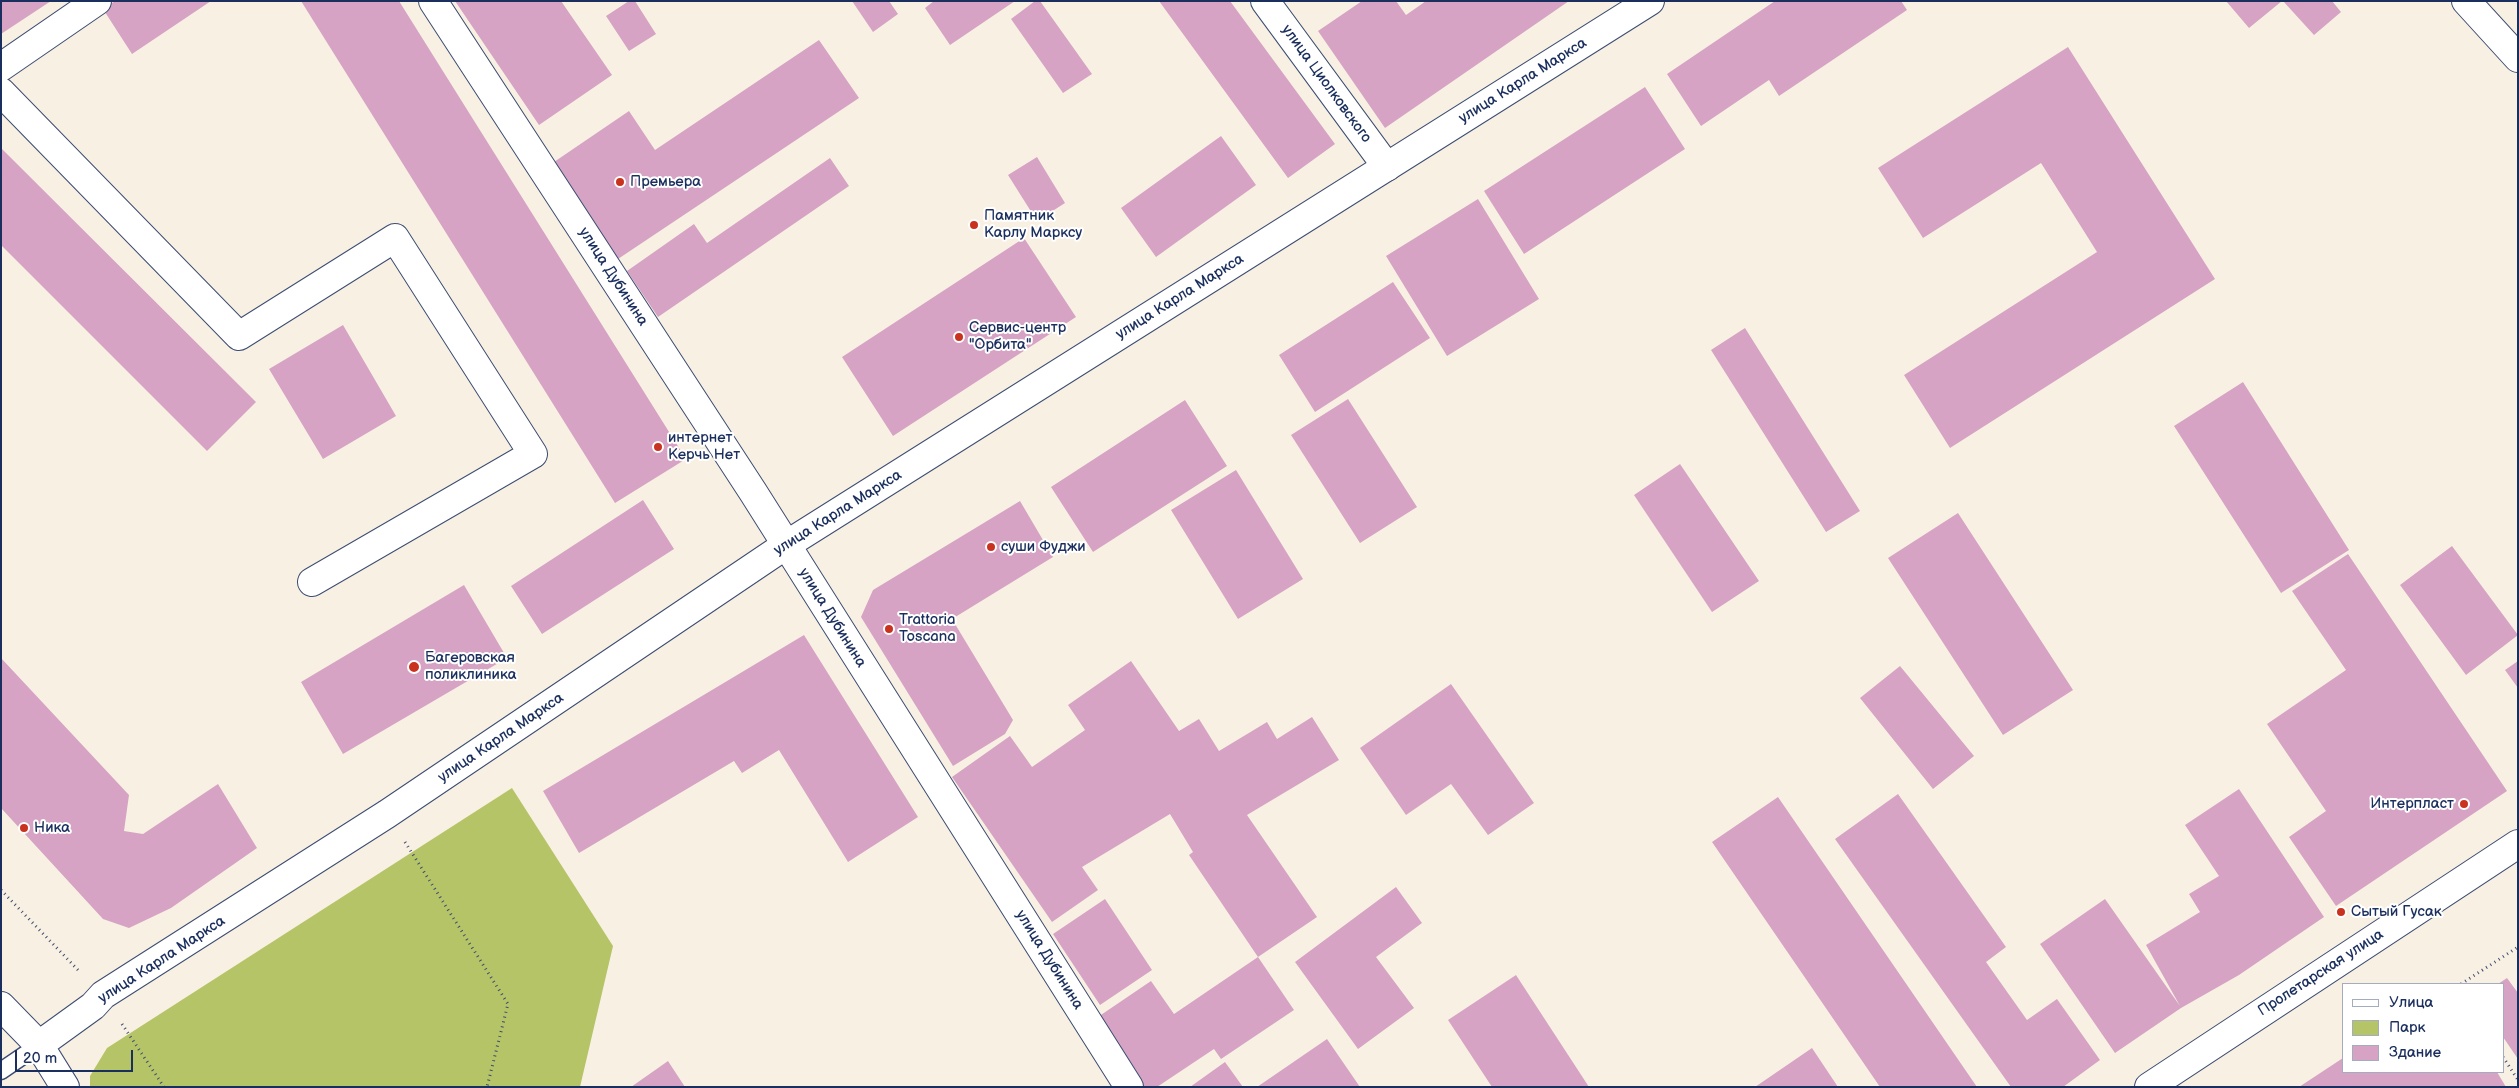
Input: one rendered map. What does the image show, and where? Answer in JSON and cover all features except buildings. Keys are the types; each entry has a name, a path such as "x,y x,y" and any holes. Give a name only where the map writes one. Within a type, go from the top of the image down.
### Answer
{"street":[{"path":"1,67 97,1"},
{"name":"улица Дубинина","path":"433,1 786,545 1129,1087"},
{"name":"улица Циолковского","path":"1265,1 1387,167"},
{"name":"улица Карла Маркса","path":"39,1045 93,1006 103,995 387,814 786,545 1650,1"},
{"path":"2466,1 2518,58"},
{"path":"1,92 239,336 395,238 533,454 312,582"},
{"name":"Пролетарская улица","path":"2149,1087 2518,844"},
{"path":"1,1006 39,1045 65,1087"}],"lane":[{"path":"1,1071 39,1045"}],"path":[{"path":"387,814 508,1004 486,1087"},
{"path":"2463,983 2518,947"},
{"path":"2504,1059 2518,1080"}],"green space":[{"path":"512,788 613,946 580,1087 90,1087 90,1076 107,1048"}],"place":[{"name":"Премьера","path":"620,182"},
{"name":"Памятник Карлу Марксу","path":"974,225"},
{"name":"Сервис-центр \"Орбита\"","path":"959,337"},
{"name":"интернет Керчь Нет","path":"658,447"},
{"name":"суши Фуджи","path":"991,547"},
{"name":"Trattoria Toscana","path":"889,629"},
{"name":"Багеровская поликлиника","path":"414,667"},
{"name":"Интерпласт","path":"2464,804"},
{"name":"Ника","path":"24,828"},
{"name":"Сытый Гусак","path":"2341,912"}]}
